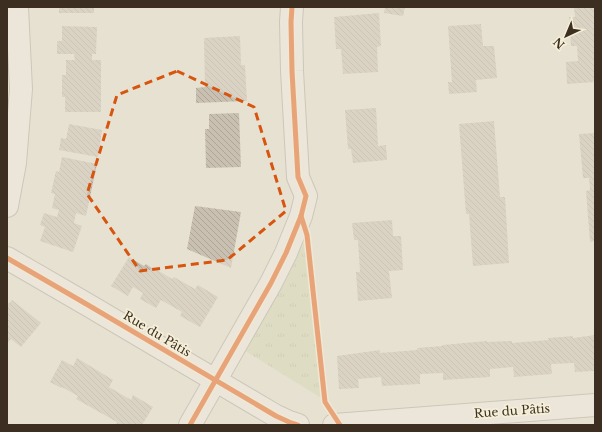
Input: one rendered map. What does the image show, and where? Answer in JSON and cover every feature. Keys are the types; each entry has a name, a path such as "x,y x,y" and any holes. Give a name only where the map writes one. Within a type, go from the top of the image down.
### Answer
{"street":[{"path":"190,425 272,283 301,216 306,196 298,177 291,36 292,7"},
{"path":"7,206 15,163 20,89 14,19"},
{"name":"Rue du Pâtis","path":"7,258 276,416 298,425"},
{"name":"Rue du Pâtis","path":"334,425 595,405"}],"highlighted area":[{"path":"177,71 254,107 286,211 227,260 140,271 87,194 117,95"}],"green space":[{"path":"306,239 309,241 326,401 245,351"}],"building":[{"path":"59,7 94,7 94,13 59,13"},
{"path":"385,7 405,7 403,16 384,13"},
{"path":"574,7 595,7 595,82 567,84 566,62 578,61 577,46 571,46 569,17 575,17"},
{"path":"379,13 381,46 377,47 378,72 343,74 341,49 336,49 334,17"},
{"path":"481,24 483,46 494,46 497,78 476,80 477,92 449,94 448,82 452,82 448,26"},
{"path":"62,26 97,27 96,54 92,54 92,60 101,60 101,112 65,112 65,97 62,97 62,75 66,75 66,60 75,60 74,54 57,54 57,41 62,41"},
{"path":"240,36 241,65 245,65 247,101 196,103 196,88 205,87 204,38"},
{"path":"376,108 378,146 386,145 387,160 353,163 351,149 348,149 345,110"},
{"path":"239,113 241,167 206,168 205,129 209,129 209,114"},
{"path":"494,121 500,197 505,197 509,263 473,266 469,214 466,214 459,124"},
{"path":"69,124 102,130 98,157 59,150 61,138 66,139"},
{"path":"595,133 595,241 590,242 586,191 590,190 589,178 583,178 579,134"},
{"path":"62,157 97,164 86,216 76,213 74,223 82,226 73,252 40,241 45,227 40,225 44,213 57,217 59,210 52,208 55,194 51,193 56,171 59,172"},
{"path":"195,206 241,212 231,268 187,249"},
{"path":"392,220 393,236 401,236 403,270 389,271 392,298 358,301 356,272 360,272 358,240 354,240 352,223"},
{"path":"129,257 144,266 146,264 172,279 174,277 195,289 198,285 218,297 200,327 180,316 182,312 161,300 156,308 140,299 143,293 133,287 128,296 111,286"},
{"path":"12,300 41,323 21,347 11,339 7,344 7,305"},
{"path":"595,335 594,371 575,372 574,363 551,364 552,374 514,377 513,367 490,369 490,377 443,380 443,373 420,374 420,384 382,386 381,377 358,379 359,388 339,389 337,356 380,350 380,353 417,350 417,348 487,341 512,341 512,343 549,340 548,338 573,336 573,338"},
{"path":"77,358 113,380 109,387 131,400 133,395 153,407 142,425 116,425 117,422 76,399 78,396 50,382 62,360 73,366"}],"cycle path":[{"path":"190,425 271,283 286,253 301,216 306,196 298,177 292,71 292,7"},
{"path":"301,216 307,235 325,402 340,425"},
{"path":"7,258 276,416 298,425"}]}
